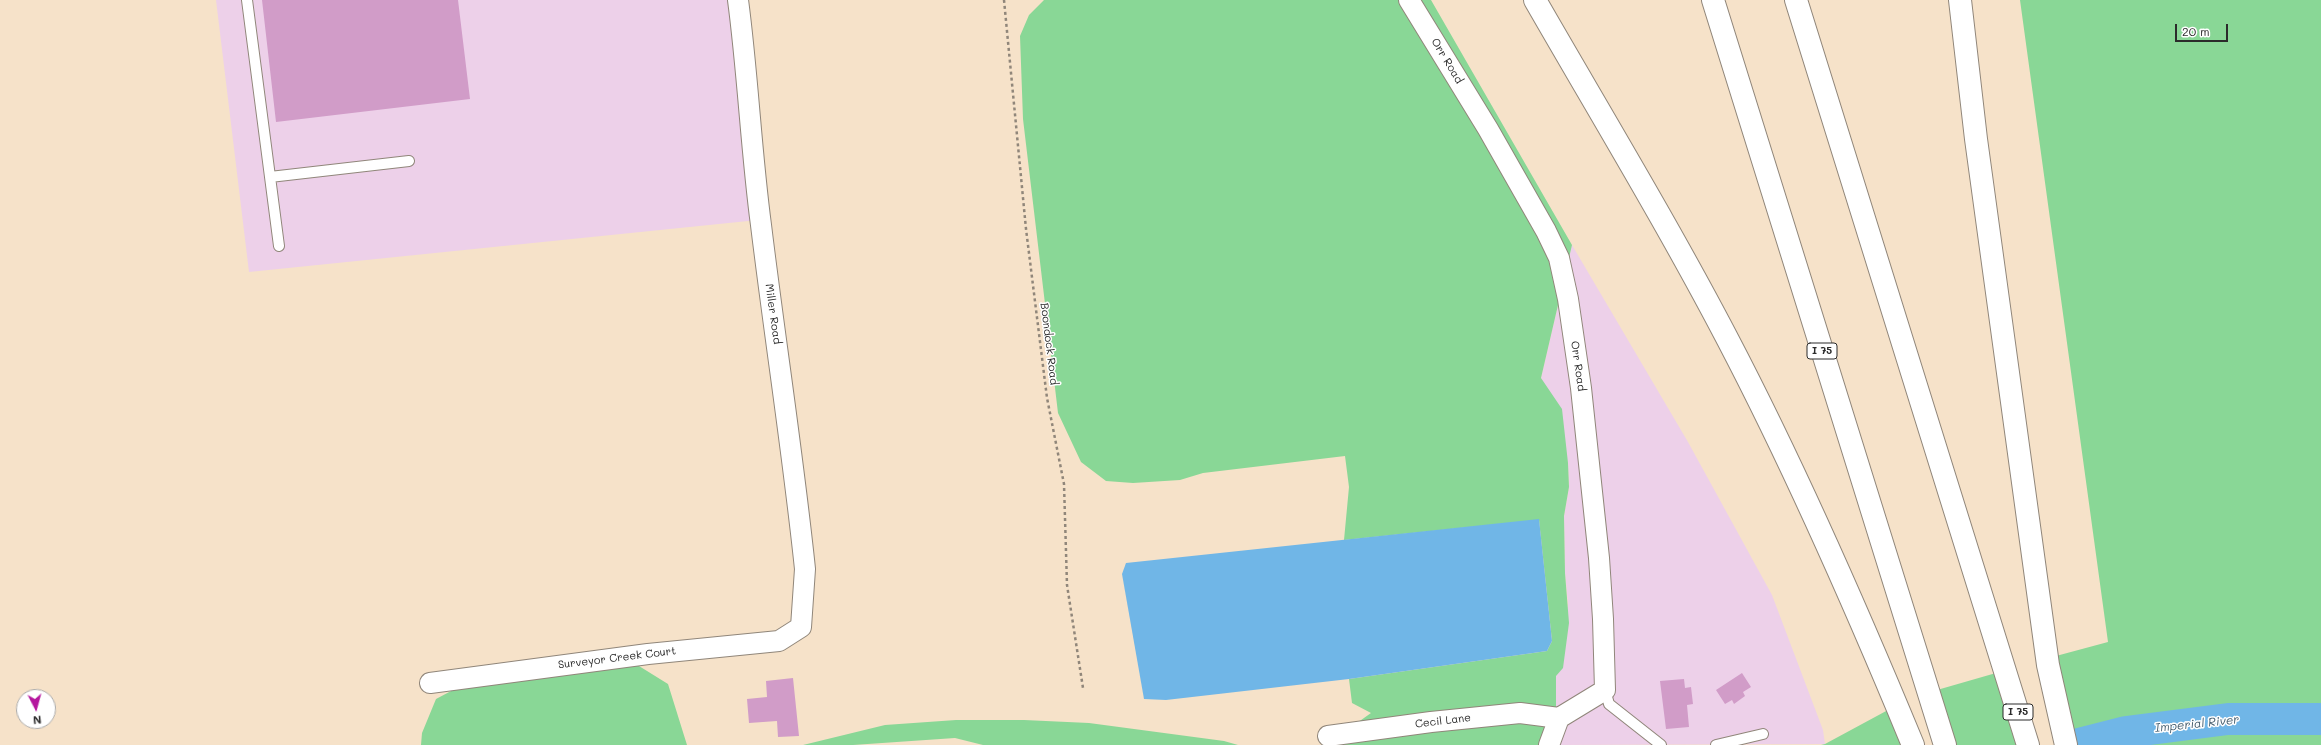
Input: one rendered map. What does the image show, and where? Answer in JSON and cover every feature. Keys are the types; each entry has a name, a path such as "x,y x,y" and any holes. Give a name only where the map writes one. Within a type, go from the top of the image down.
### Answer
{"highway":[{"path":"1535,0 1661,218 1728,339 1787,457 1846,584 1913,745"},
{"name":"I 75","path":"1713,0 1945,745"},
{"name":"I 75","path":"1796,0 2028,745"},
{"path":"1960,0 1976,139 2048,665 2066,745"}],"street":[{"name":"Miller Road","path":"738,0 746,55 752,146 760,225 781,372 805,569 801,627"},
{"name":"Orr Road","path":"1409,0 1488,129 1546,231 1559,258 1568,299 1584,419 1603,619 1605,690"},
{"name":"Surveyor Creek Court","path":"430,683 640,655 779,641 801,627"},
{"path":"1549,745 1559,718 1605,690"},
{"name":"Cecil Lane","path":"1328,736 1431,722 1520,713 1559,718"}],"lane":[{"path":"247,0 279,246"},
{"path":"270,176 409,161"},
{"path":"1605,690 1609,704 1661,745"},
{"path":"1716,745 1763,734"}],"path":[{"name":"Boondock Road","path":"1004,0 1026,229 1046,390 1064,484 1066,586 1083,688"}],"shaded area":[{"path":"216,0 730,0 758,220 249,272"},
{"path":"1572,245 1688,442 1772,595 1823,730 1825,744 1556,745 1556,676 1568,604 1565,573 1564,516 1569,487 1568,463 1541,378"}],"green space":[{"path":"1044,0 1431,0 1572,245 1541,378 1562,409 1569,487 1564,516 1565,573 1569,623 1563,668 1556,676 1556,745 1326,745 1371,713 1352,703 1349,679 1547,651 1552,641 1539,520 1344,540 1349,487 1345,456 1203,473 1180,480 1133,483 1106,481 1081,462 1058,413 1023,119 1020,36 1029,15"},
{"path":"2020,0 2321,0 2321,745 2075,745 2056,656 2108,642"},
{"path":"618,653 668,684 687,745 421,745 422,733 436,699 487,672"},
{"path":"1996,673 2018,745 1954,745 1937,690"},
{"path":"1888,710 1903,745 1821,745 1825,744"},
{"path":"956,720 1024,720 1089,723 1224,741 1238,745 983,745 955,738 853,745 803,745 885,725"}],"water":[{"path":"1539,519 1552,641 1547,651 1349,679 1166,700 1144,699 1122,574 1126,563"}],"building":[{"path":"262,0 458,0 470,99 276,122"},
{"path":"1742,673 1751,687 1743,692 1745,696 1734,704 1732,700 1725,704 1716,690"},
{"path":"793,678 799,736 778,737 777,721 749,723 747,699 767,697 766,681"},
{"path":"1684,679 1685,688 1691,687 1693,704 1687,705 1689,727 1666,729 1660,681"}],"waterway":[{"name":"Imperial River","path":"2075,745 2126,732 2228,719 2321,719"}]}
